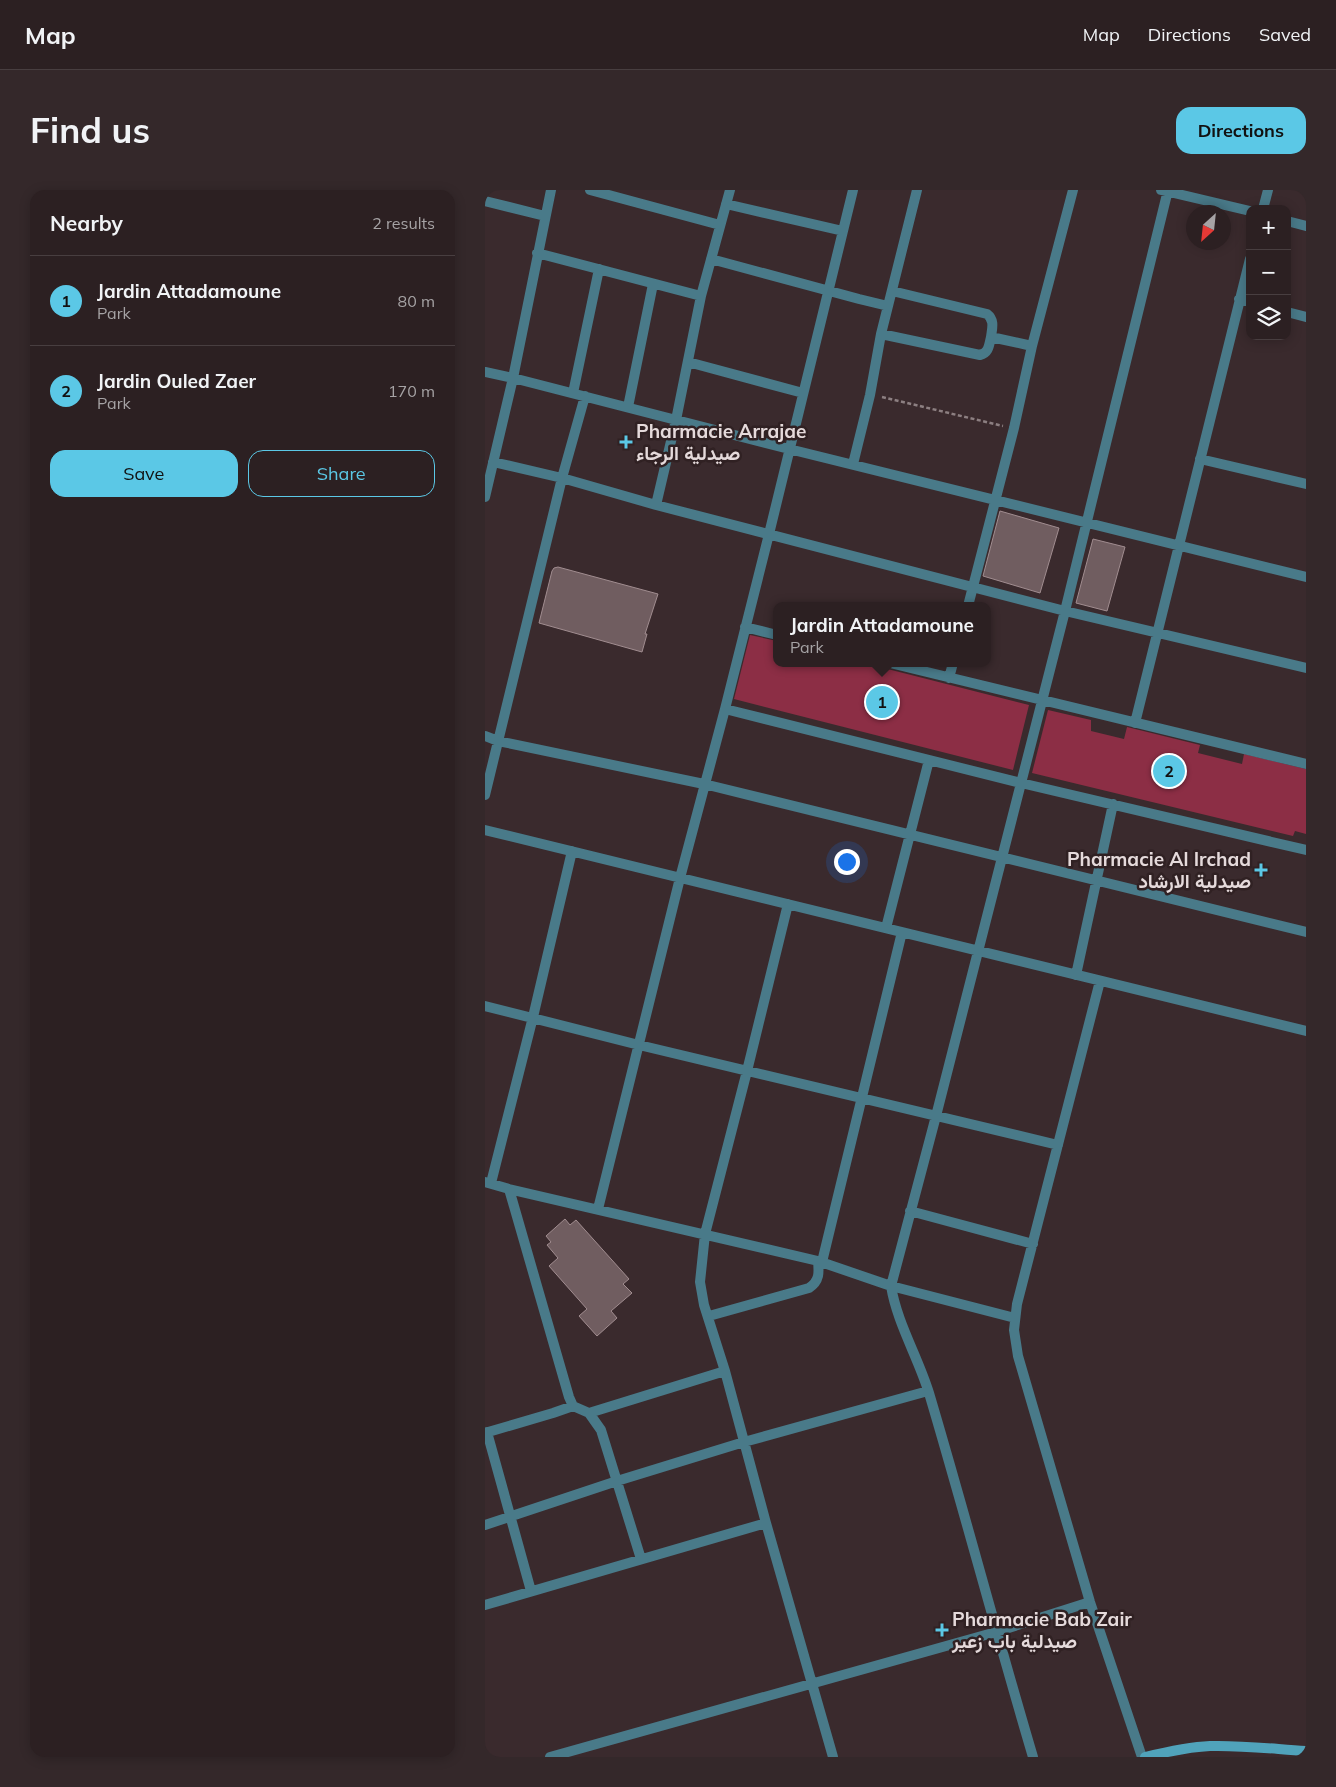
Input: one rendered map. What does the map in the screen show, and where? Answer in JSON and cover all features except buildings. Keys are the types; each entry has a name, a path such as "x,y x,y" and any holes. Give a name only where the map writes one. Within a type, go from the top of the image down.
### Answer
{"main road":[{"path":"1143,1757 1188,1748 1210,1746 1306,1751"}],"street":[{"path":"485,497 513,378 551,190"},
{"path":"590,190 721,225"},
{"path":"656,505 676,420 701,296 730,190"},
{"path":"598,1209 680,878 769,534 853,190"},
{"path":"853,464 870,394 881,334 917,190"},
{"path":"969,602 1014,428 1032,346 1073,190"},
{"path":"1264,205 1267,190"},
{"path":"1033,1757 928,1391 895,1305 891,1286 1065,611 1165,191 1246,210"},
{"path":"485,201 545,216"},
{"path":"726,204 843,231"},
{"path":"1291,222 1306,226"},
{"path":"537,253 701,296"},
{"path":"711,259 888,306"},
{"path":"573,393 599,270"},
{"path":"628,407 653,284"},
{"path":"881,334 980,356 989,349 993,323 987,314 892,291"},
{"path":"1135,723 1200,459 1245,300"},
{"path":"1291,313 1306,317"},
{"path":"991,337 1032,346"},
{"path":"688,362 803,393"},
{"path":"485,372 1306,577"},
{"path":"485,795 562,478 585,396"},
{"path":"1200,459 1306,484"},
{"path":"493,462 562,478 656,505 1065,611 1306,668"},
{"path":"745,627 773,634"},
{"path":"906,667 1306,764"},
{"path":"949,678 952,667"},
{"path":"725,709 1021,783 1306,850"},
{"path":"485,736 498,741 705,784 1306,932"},
{"path":"886,928 929,760"},
{"path":"1076,975 1113,804"},
{"path":"485,830 1306,1031"},
{"path":"572,851 533,1017 488,1182 509,1189 820,1261 891,1286 1015,1318"},
{"path":"788,904 705,1234 700,1282 701,1294 725,1371 833,1757"},
{"path":"709,1316 809,1288 815,1284 818,1278 820,1261 862,1098 901,932"},
{"path":"1100,981 1033,1244 1015,1318 1014,1330 1018,1356 1090,1602 1143,1757"},
{"path":"485,1006 639,1045 1058,1145"},
{"path":"509,1189 569,1397 573,1406 589,1413 601,1430 641,1558"},
{"path":"910,1211 1033,1244"},
{"path":"589,1413 725,1371"},
{"path":"485,1525 617,1481 744,1442 928,1391"},
{"path":"531,1591 486,1432 573,1406"},
{"path":"485,1605 766,1523"},
{"path":"550,1757 996,1632 1090,1602"}],"path":[{"path":"870,394 1014,428"}],"shaded area":[{"path":"750,635 773,640 773,667 880,667 1029,705 1013,770 734,699"},
{"path":"1048,710 1091,720 1091,731 1124,739 1127,727 1200,745 1198,753 1242,764 1244,754 1306,769 1306,834 1295,831 1293,836 1032,773"}],"place":[{"name":"Pharmacie Arrajae صيدلية الرجاء","path":"626,442"},
{"name":"Jardin Attadamoune","path":"882,702"},
{"name":"Jardin Ouled Zaer","path":"1169,771"},
{"name":"Pharmacie Al Irchad صيدلية الارشاد","path":"1261,870"},
{"name":"Pharmacie Bab Zair صيدلية باب زعير","path":"942,1630"}]}
